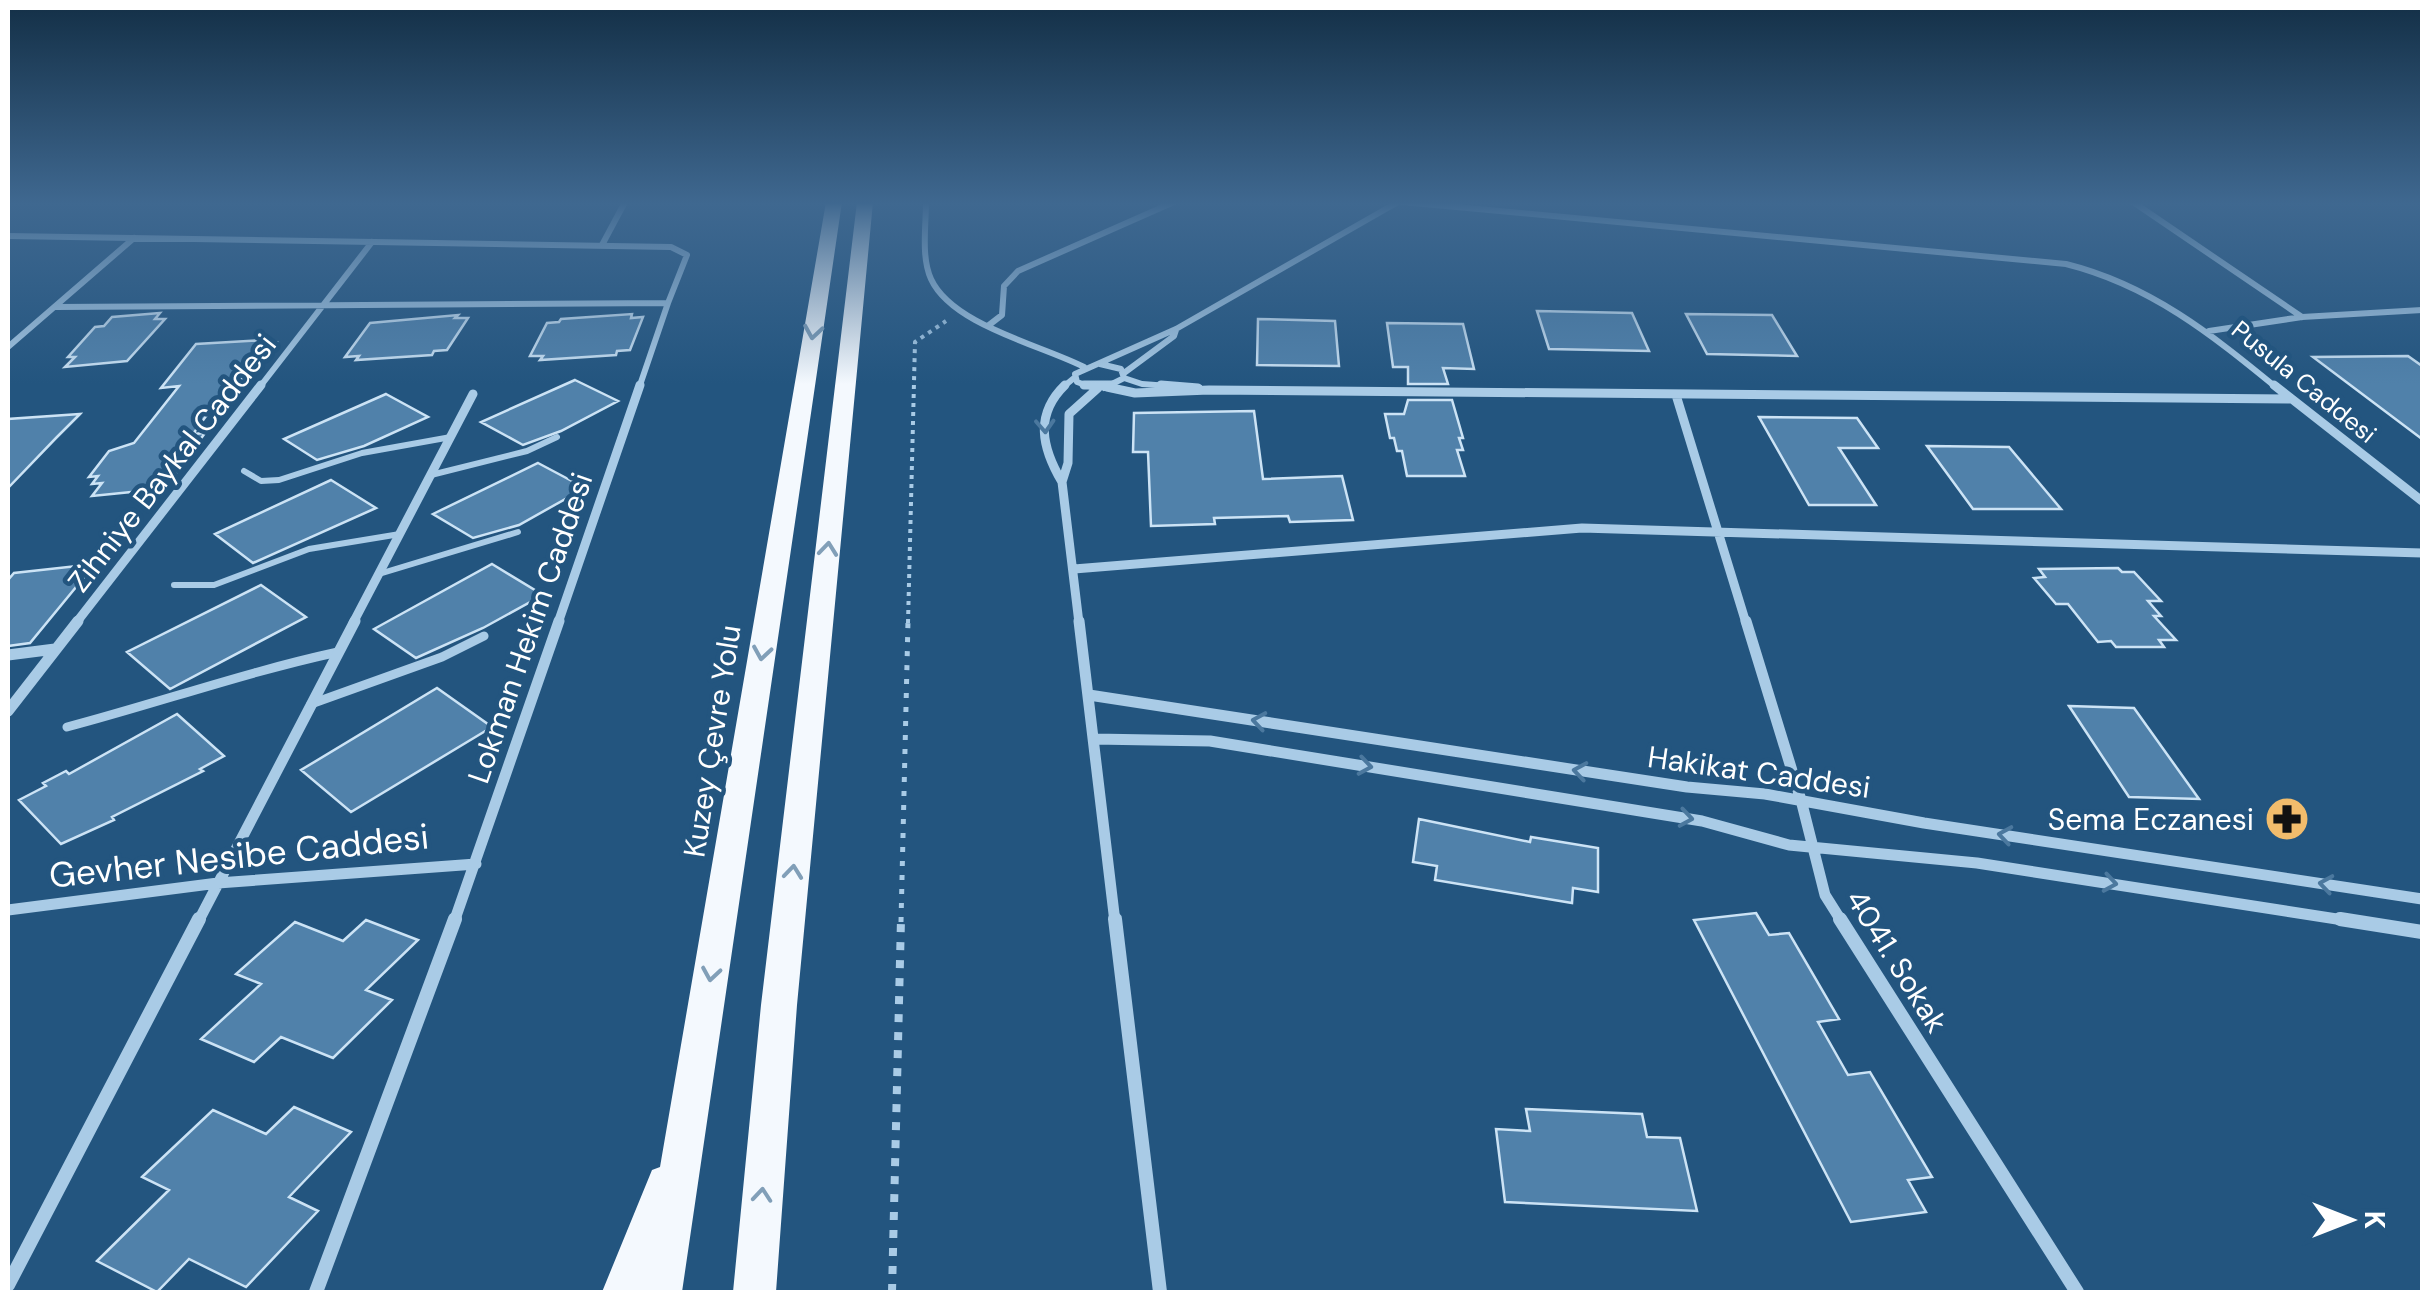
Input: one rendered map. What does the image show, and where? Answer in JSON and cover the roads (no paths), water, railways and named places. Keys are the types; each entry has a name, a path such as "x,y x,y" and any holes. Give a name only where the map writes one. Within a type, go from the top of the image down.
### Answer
{"highway":[{"name":"Kuzey Çevre Yolu","path":"660,1292 824,263"},
{"path":"754,1292 779,1006 859,263"},
{"path":"623,1292 685,1136"}],"street":[{"path":"8,347 105,263"},
{"name":"Zihniye Baykal Caddesi","path":"8,711 356,263"},
{"name":"Lokman Hekim Caddesi","path":"316,1292 476,864 685,263"},
{"path":"928,263 929,275 941,296 962,313 1084,367 1100,364 1176,330 1294,263"},
{"path":"989,324 1002,315 1004,286 1018,270 1035,263"},
{"name":"Pusula Caddesi","path":"2052,263 2132,283 2209,331 2422,501"},
{"path":"2222,263 2302,317"},
{"path":"55,306 668,304"},
{"path":"2209,331 2302,317 2422,310"},
{"path":"1160,1292 1062,482 1068,463 1069,414 1124,376 1174,336 1176,330"},
{"path":"1100,364 1116,366 1124,376 1142,384 1209,390"},
{"path":"1062,482 1051,466 1042,415 1050,398 1084,367"},
{"path":"1074,378 1082,386 1135,393 1209,390 2290,399"},
{"path":"8,1285 473,394"},
{"name":"4041. Sokak","path":"1676,395 1801,800 1825,895 2078,1292"},
{"path":"1074,569 1582,528 1720,529 2422,553"},
{"path":"8,654 55,650"},
{"name":"Hakikat Caddesi","path":"1089,695 1686,788 1801,800 2422,899"},
{"name":"Hakikat Caddesi","path":"1094,740 1144,737 1210,741 1702,821 1764,840 1813,848 1976,863 2422,932"},
{"name":"Gevher Nesibe Caddesi","path":"8,910 218,883 476,864"}],"lane":[{"path":"244,471 261,481 279,480 362,453 450,437"},
{"path":"431,475 464,463 516,455 558,437"},
{"path":"379,574 518,532"},
{"path":"174,585 214,586 310,549 400,534"},
{"path":"311,704 358,683 428,666 484,636"},
{"path":"67,727 170,700 250,671 338,652"}],"place":[{"name":"Sema Eczanesi","path":"2287,819"}]}
